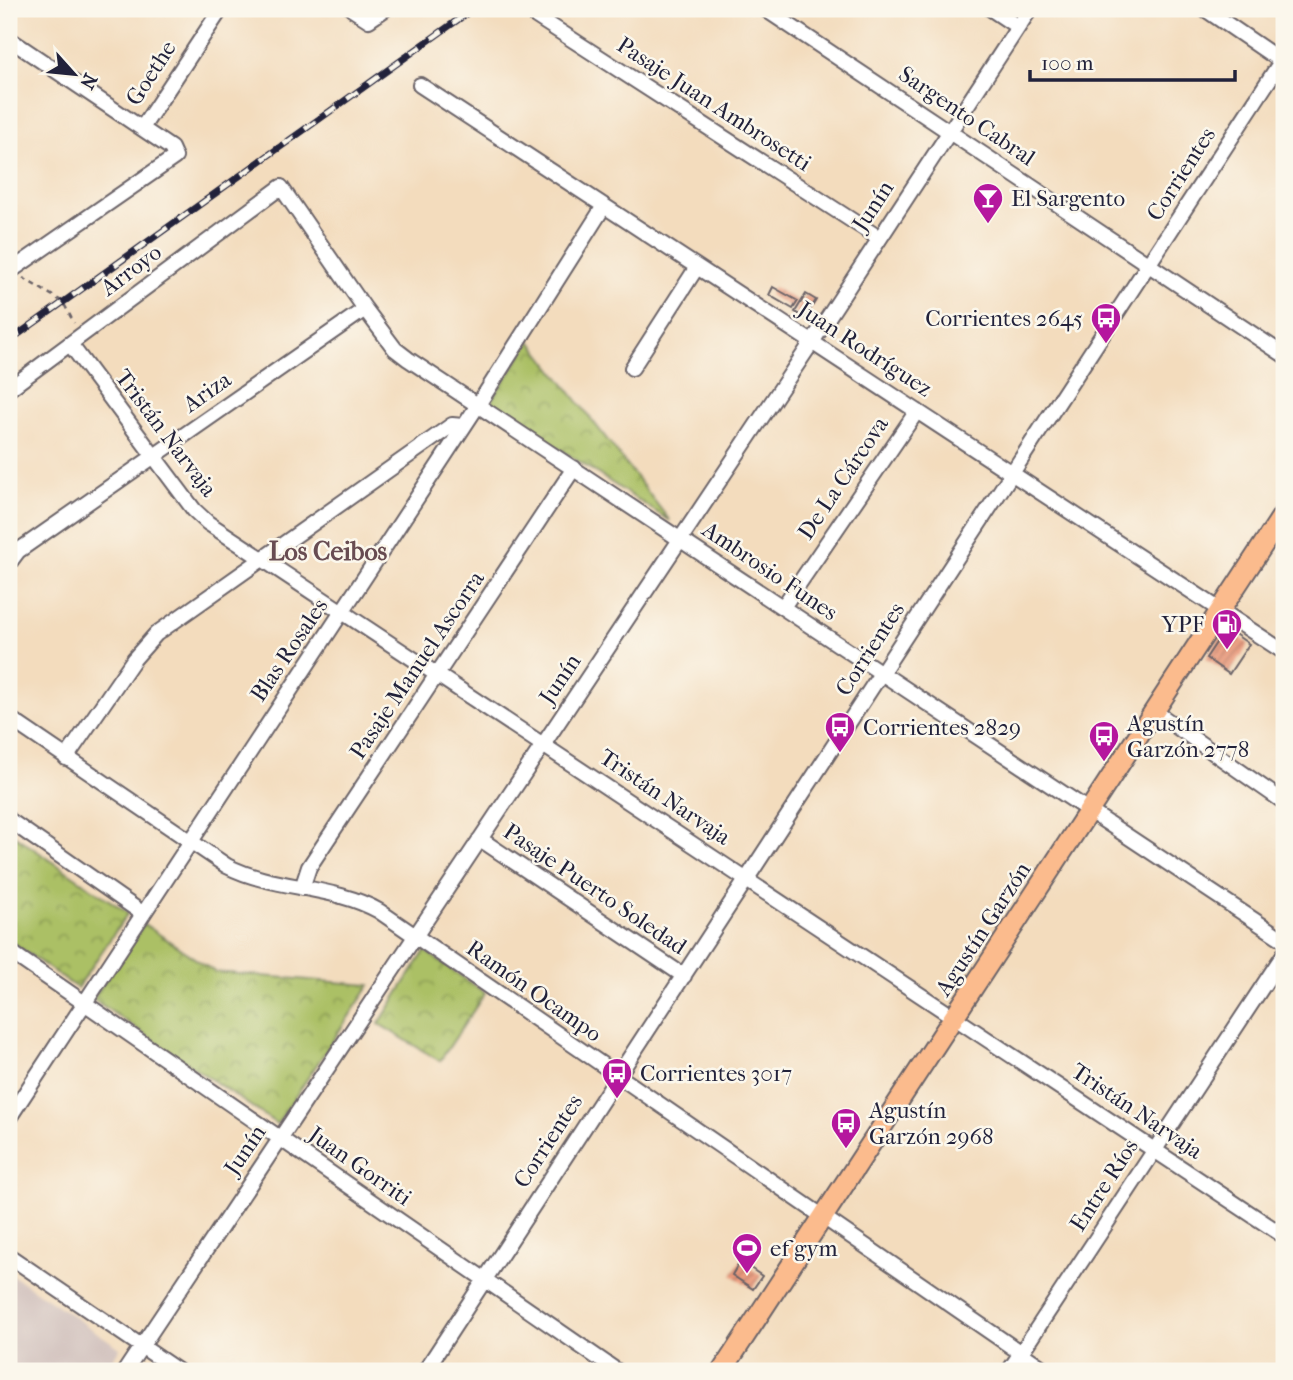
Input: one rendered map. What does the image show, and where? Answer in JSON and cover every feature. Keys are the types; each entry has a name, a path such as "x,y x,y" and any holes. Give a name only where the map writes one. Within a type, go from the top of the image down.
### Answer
{"main road":[{"name":"Agustín Garzón","path":"722,1371 1284,513"}],"street":[{"name":"Goethe","path":"142,128 220,9"},
{"path":"352,9 369,20 385,9"},
{"name":"Pasaje Juan Ambrosetti","path":"525,9 879,238"},
{"name":"Sargento Cabral","path":"765,9 1284,355"},
{"path":"991,9 1018,26"},
{"name":"Junín","path":"125,1371 812,342 1030,9"},
{"path":"1205,9 1283,60"},
{"path":"9,39 171,148 175,157 11,270"},
{"name":"Corrientes","path":"425,1371 1283,60"},
{"name":"Juan Rodríguez","path":"420,85 1284,652"},
{"name":"Ambrosio Funes","path":"281,187 395,349 1284,940"},
{"name":"Arroyo","path":"9,389 281,187"},
{"name":"Blas Rosales","path":"9,1118 188,842 478,405 604,206"},
{"path":"632,368 697,267"},
{"name":"Ariza","path":"9,563 18,551 365,309"},
{"name":"Tristán Narvaja","path":"75,340 194,510 261,558 544,743 1284,1236"},
{"name":"De La Cárcova","path":"783,607 917,411"},
{"path":"66,758 145,645 261,558 452,425 463,426"},
{"name":"Pasaje Manuel Ascorra","path":"302,888 309,867 574,468"},
{"path":"1154,711 1284,802"},
{"name":"Ramón Ocampo","path":"9,718 188,842 239,872 368,905 417,935 822,1219 1047,1371"},
{"path":"9,820 142,913"},
{"name":"Pasaje Puerto Soledad","path":"480,839 684,976"},
{"name":"Juan Gorriti","path":"9,951 617,1371"},
{"name":"Entre Ríos","path":"1009,1371 1284,954"},
{"path":"9,1256 178,1371"}],"path":[{"path":"11,270 63,302 68,309 75,340"}],"shaded area":[{"path":"9,1273 120,1348 105,1371 9,1371"}],"green space":[{"path":"531,341 670,521 494,406 492,399"},
{"path":"9,832 128,913 77,988 9,940"},
{"path":"144,924 215,972 370,985 277,1124 93,999"},
{"path":"425,951 485,993 440,1061 379,1024"}],"building":[{"path":"773,287 798,301 793,309 769,295"},
{"path":"806,294 816,300 805,318 795,312"},
{"name":"YPF","path":"1226,628 1249,644 1229,674 1206,658"},
{"name":"ef gym","path":"740,1261 762,1276 753,1289 732,1275"}],"railway":[{"path":"9,341 473,9"}],"place":[{"name":"El Sargento","path":"988,225"},
{"name":"Corrientes 2645","path":"1106,345"},
{"name":"YPF","path":"1227,651"},
{"name":"Corrientes 2829","path":"840,754"},
{"name":"Agustín Garzón 2778","path":"1104,763"},
{"name":"Corrientes 3017","path":"617,1100"},
{"name":"Agustín Garzón 2968","path":"846,1150"},
{"name":"ef gym","path":"747,1275"}],"district":[{"name":"Los Ceibos","path":"328,551"}]}
